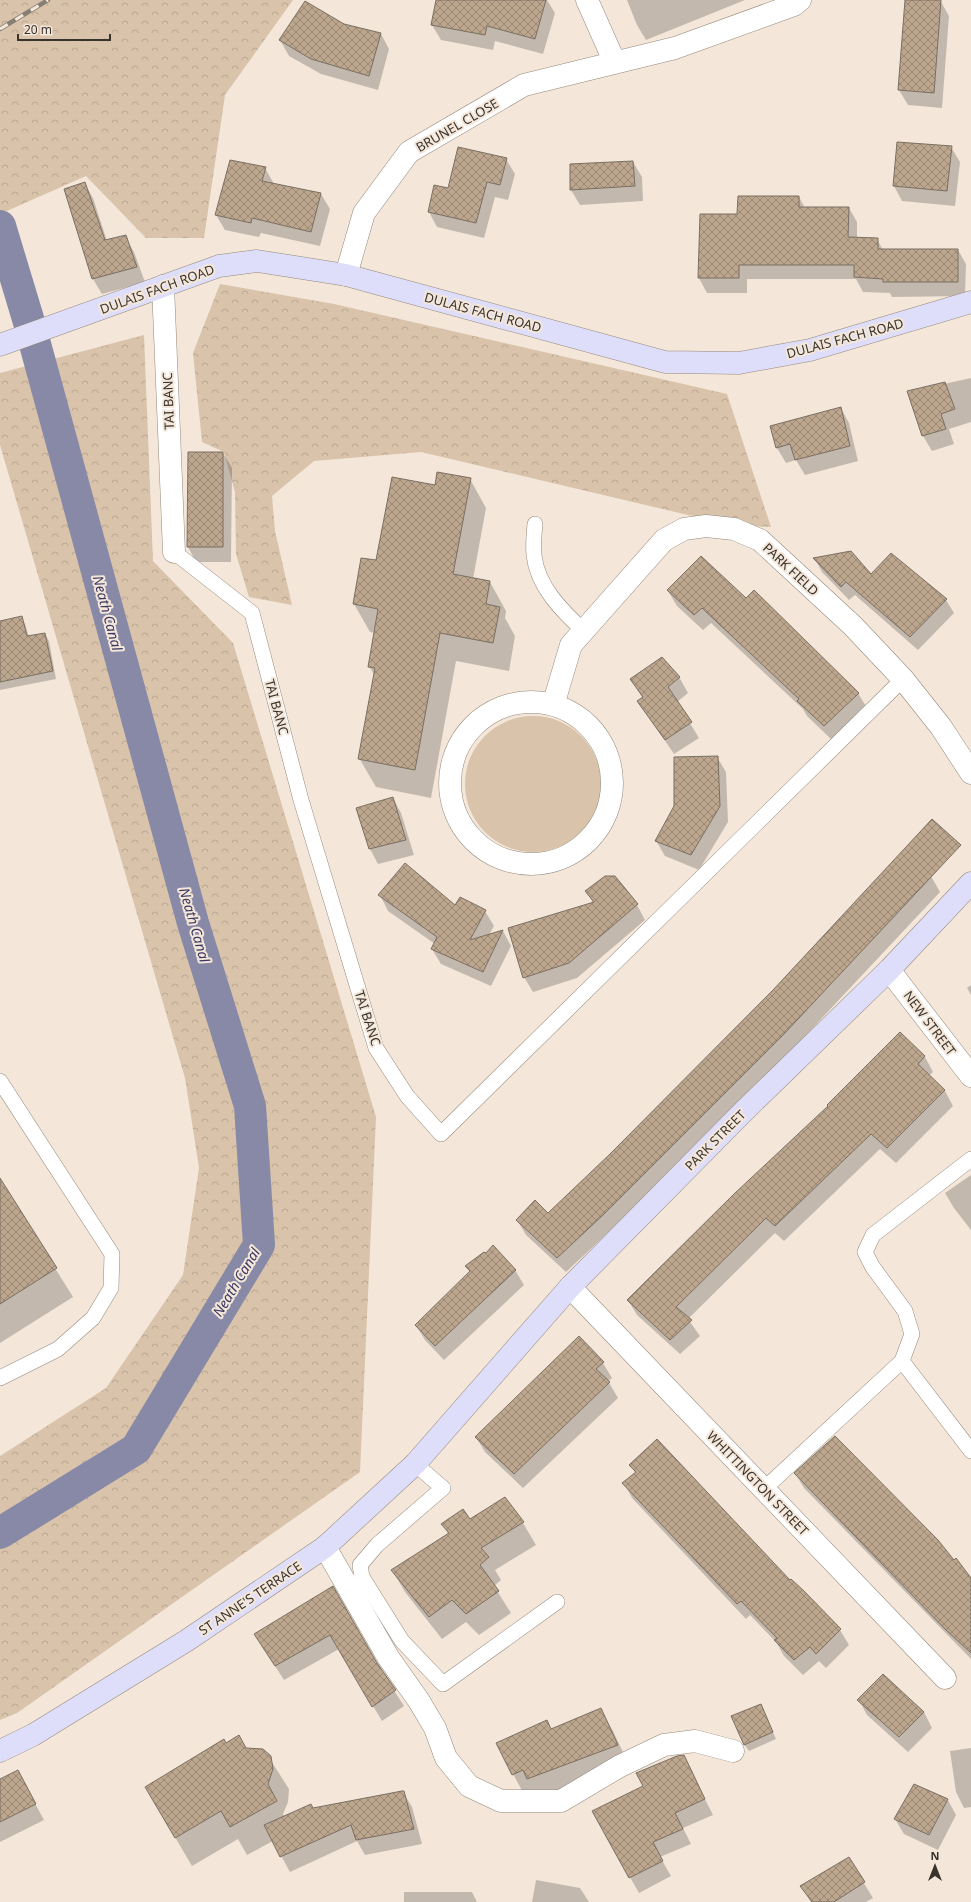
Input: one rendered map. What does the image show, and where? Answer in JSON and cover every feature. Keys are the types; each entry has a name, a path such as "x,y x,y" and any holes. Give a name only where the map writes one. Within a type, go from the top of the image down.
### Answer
{"main road":[{"name":"DULAIS FACH ROAD","path":"0,345 219,266 257,261 346,275 665,362 739,363 810,350 971,302"},
{"name":"PARK STREET","path":"466,1404 570,1287 742,1112 889,970 971,883"},
{"name":"ST ANNE'S TERRACE","path":"0,1751 33,1735 186,1641 325,1547 415,1464 466,1404"}],"street":[{"path":"587,0 615,63"},
{"name":"BRUNEL CLOSE","path":"346,275 364,213 409,152 524,86 675,48 794,5 800,0"},
{"name":"TAI BANC","path":"163,286 174,552"},
{"name":"PARK FIELD","path":"554,702 571,645 664,540 684,529 706,526 734,529 760,540 853,626 903,679 941,727 971,773"},
{"path":"525,701 554,702 585,721 606,749 614,775 607,819 589,840 557,860 522,865 491,854 470,837 454,811 448,789 452,758 464,735 488,713 525,701"},
{"name":"NEW STREET","path":"889,970 971,1076"},
{"name":"WHITTINGTON STREET","path":"570,1287 945,1678"},
{"path":"325,1547 388,1657 431,1721 446,1758 469,1786 500,1801 561,1801 620,1766 664,1745 694,1740 733,1751"}],"lane":[{"path":"535,524 534,555 538,573 562,611 584,631"},
{"name":"TAI BANC","path":"174,552 252,613 301,800 376,1048 407,1096 441,1134 903,679"},
{"path":"0,1082 112,1254 111,1288 93,1318 58,1349 0,1378"},
{"path":"764,1489 902,1361 912,1334 905,1311 872,1266 865,1252 873,1234 971,1159"},
{"path":"902,1361 971,1451"},
{"path":"415,1464 443,1488 377,1545 360,1565 362,1577 402,1641 443,1684 557,1602"}],"green space":[{"path":"0,0 293,0 225,95 204,238 146,238 86,176 0,214"},
{"path":"220,284 334,304 727,394 771,527 750,526 688,515 421,452 314,461 272,496 275,531 292,605 249,597 236,554 235,492 224,452 202,442 193,353"},
{"path":"144,335 153,561 233,643 376,1117 360,1472 17,1713 0,1720 0,1456 106,1388 183,1275 199,1168 185,1078 0,445 0,373"},
{"path":"526,716 540,716 559,721 571,727 586,741 596,758 600,771 600,797 596,810 590,822 576,837 571,841 553,849 540,852 526,852 507,847 495,841 480,827 476,822 468,804 465,791 465,777 470,758 476,746 490,731 495,727 513,719"}],"building":[{"path":"436,0 546,0 535,39 487,26 485,35 431,25"},
{"path":"905,0 941,0 934,93 898,90"},
{"path":"305,1 344,24 381,33 369,76 311,59 279,40"},
{"path":"897,142 952,146 947,191 893,186"},
{"path":"458,147 507,158 500,185 487,182 476,223 428,212 434,185 448,188"},
{"path":"230,160 266,167 262,181 321,193 311,232 252,218 251,223 215,215"},
{"path":"633,161 635,186 570,190 570,164"},
{"path":"85,182 105,240 126,235 137,267 92,279 64,189"},
{"path":"738,196 799,196 799,207 849,207 848,237 878,238 878,249 958,249 958,282 883,282 883,279 854,277 854,265 739,265 739,278 698,278 700,214 737,214"},
{"path":"945,382 955,409 941,414 946,429 922,436 907,391"},
{"path":"841,407 850,446 795,460 790,444 776,448 770,426"},
{"path":"188,452 223,452 223,547 187,547"},
{"path":"437,472 471,478 453,574 490,581 486,604 500,607 493,643 440,633 415,770 358,759 375,668 368,667 378,609 353,604 361,558 376,560 392,477 435,485"},
{"path":"851,551 871,574 891,553 947,599 910,637 846,582 841,587 813,558"},
{"path":"701,556 746,598 754,590 859,693 824,726 797,701 799,699 702,608 694,615 667,590"},
{"path":"22,616 27,636 45,633 53,671 0,682 0,621"},
{"path":"662,657 680,677 668,687 692,722 665,740 637,701 643,697 630,679"},
{"path":"718,756 720,806 691,855 655,841 674,806 674,757"},
{"path":"393,797 406,840 369,849 356,808"},
{"path":"932,819 961,845 784,1034 603,1215 557,1258 516,1220 535,1200 548,1213 610,1154 773,990"},
{"path":"405,863 455,905 460,897 486,910 470,940 503,930 483,972 431,949 437,937 378,895"},
{"path":"605,876 615,876 638,904 569,963 523,978 508,928 594,902 585,891"},
{"path":"900,1032 925,1056 918,1064 945,1090 887,1148 871,1134 775,1226 766,1218 676,1307 692,1320 670,1340 627,1300 734,1194 828,1106 827,1105"},
{"path":"0,1178 57,1268 0,1304"},
{"path":"493,1245 516,1270 435,1346 415,1325 470,1271 465,1266 484,1252 486,1253"},
{"path":"579,1336 604,1362 596,1369 610,1382 514,1474 475,1437"},
{"path":"835,1436 938,1540 954,1560 956,1558 971,1578 971,1653 946,1630 794,1473"},
{"path":"657,1439 790,1580 791,1579 804,1591 841,1629 816,1654 810,1647 794,1660 774,1640 777,1638 741,1601 737,1604 622,1483 636,1472 629,1465"},
{"path":"505,1497 524,1522 481,1548 489,1557 480,1565 499,1591 466,1614 452,1600 429,1617 391,1570 449,1533 441,1524 463,1509 470,1519"},
{"path":"333,1586 377,1663 396,1690 372,1707 330,1635 275,1666 254,1634"},
{"path":"883,1674 924,1712 899,1737 857,1700"},
{"path":"761,1704 773,1732 744,1745 731,1716"},
{"path":"601,1708 618,1745 527,1779 523,1770 512,1775 496,1743 547,1720 551,1729"},
{"path":"239,1735 246,1748 263,1749 271,1756 273,1769 268,1784 277,1801 230,1827 221,1811 175,1838 145,1787 224,1739 226,1743"},
{"path":"684,1755 705,1799 675,1813 683,1829 653,1842 663,1861 629,1878 592,1811 643,1786 636,1773 677,1756"},
{"path":"18,1770 36,1804 0,1822 0,1779"},
{"path":"914,1784 948,1799 929,1835 894,1819"},
{"path":"404,1791 414,1829 356,1840 351,1825 280,1857 264,1825 311,1804 313,1808"},
{"path":"849,1857 865,1882 834,1902 812,1902 800,1886"}],"waterway":[{"name":"Neath Canal","path":"0,226 29,322 193,923 250,1106 259,1245 136,1449 0,1533"}],"railway":[{"path":"0,29 48,0"}]}
